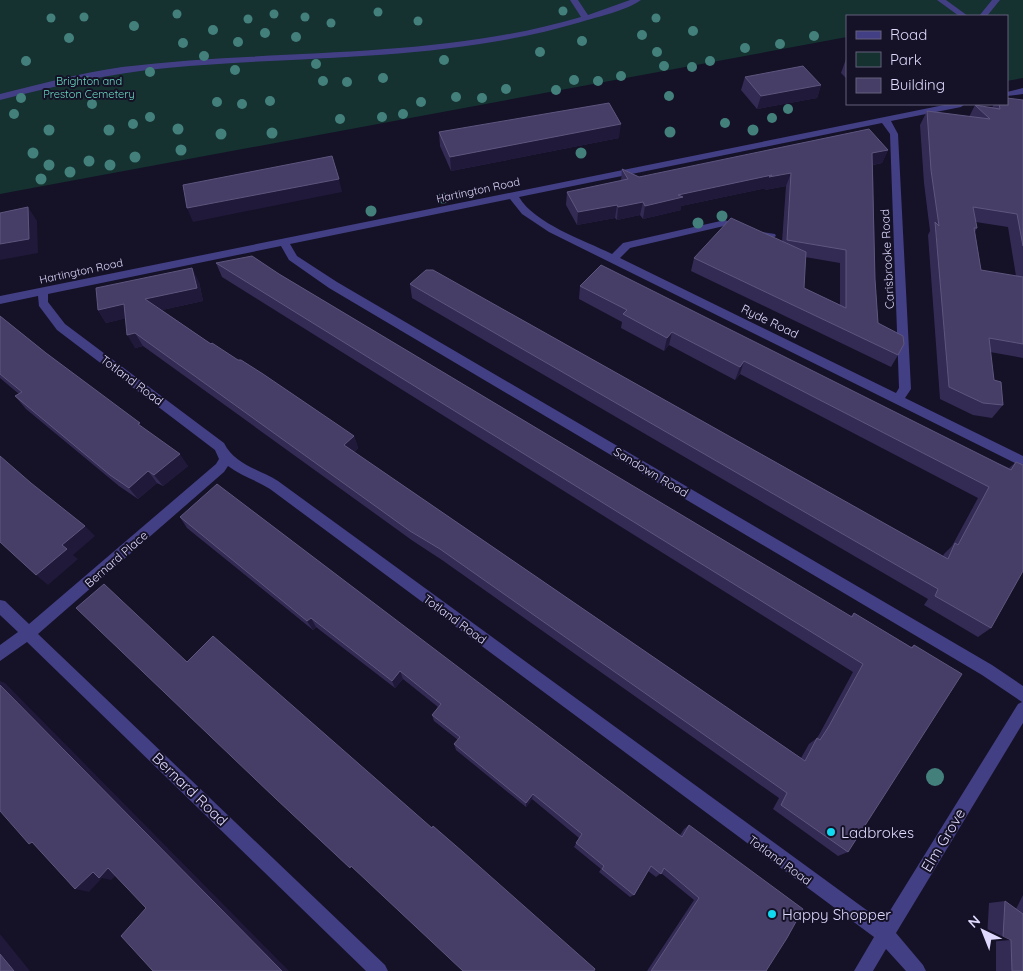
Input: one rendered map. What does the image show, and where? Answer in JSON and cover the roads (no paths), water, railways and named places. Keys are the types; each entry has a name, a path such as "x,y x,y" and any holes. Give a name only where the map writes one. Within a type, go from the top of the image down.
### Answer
{"street":[{"path":"574,0 586,18"},
{"path":"0,97 72,79 122,70 452,46 518,36 586,18 637,0"},
{"path":"941,0 963,15"},
{"path":"984,15 996,0"},
{"path":"1008,94 1023,91"},
{"name":"Hartington Road","path":"0,300 956,105"},
{"name":"Carisbrooke Road","path":"884,119 891,126 894,134 905,388 898,399"},
{"name":"Ryde Road","path":"513,196 517,205 526,213 614,259 1023,462"},
{"path":"614,259 627,245 725,223 748,233 771,236"},
{"name":"Sandown Road","path":"285,243 288,252 293,258 333,285 987,670 1023,695"},
{"name":"Totland Road","path":"43,292 43,303 61,327 220,447 222,454 245,472 261,477 274,485 886,936 917,971"},
{"name":"Bernard Place","path":"0,654 48,618 220,468 227,458"},
{"name":"Bernard Road","path":"0,606 379,971"},
{"name":"Elm Grove","path":"863,971 1023,709"}],"place":[{"name":"Ladbrokes","path":"831,832"},
{"name":"Happy Shopper","path":"772,914"}],"park label":[{"name":"Brighton and Preston Cemetery","path":"89,87"}]}
